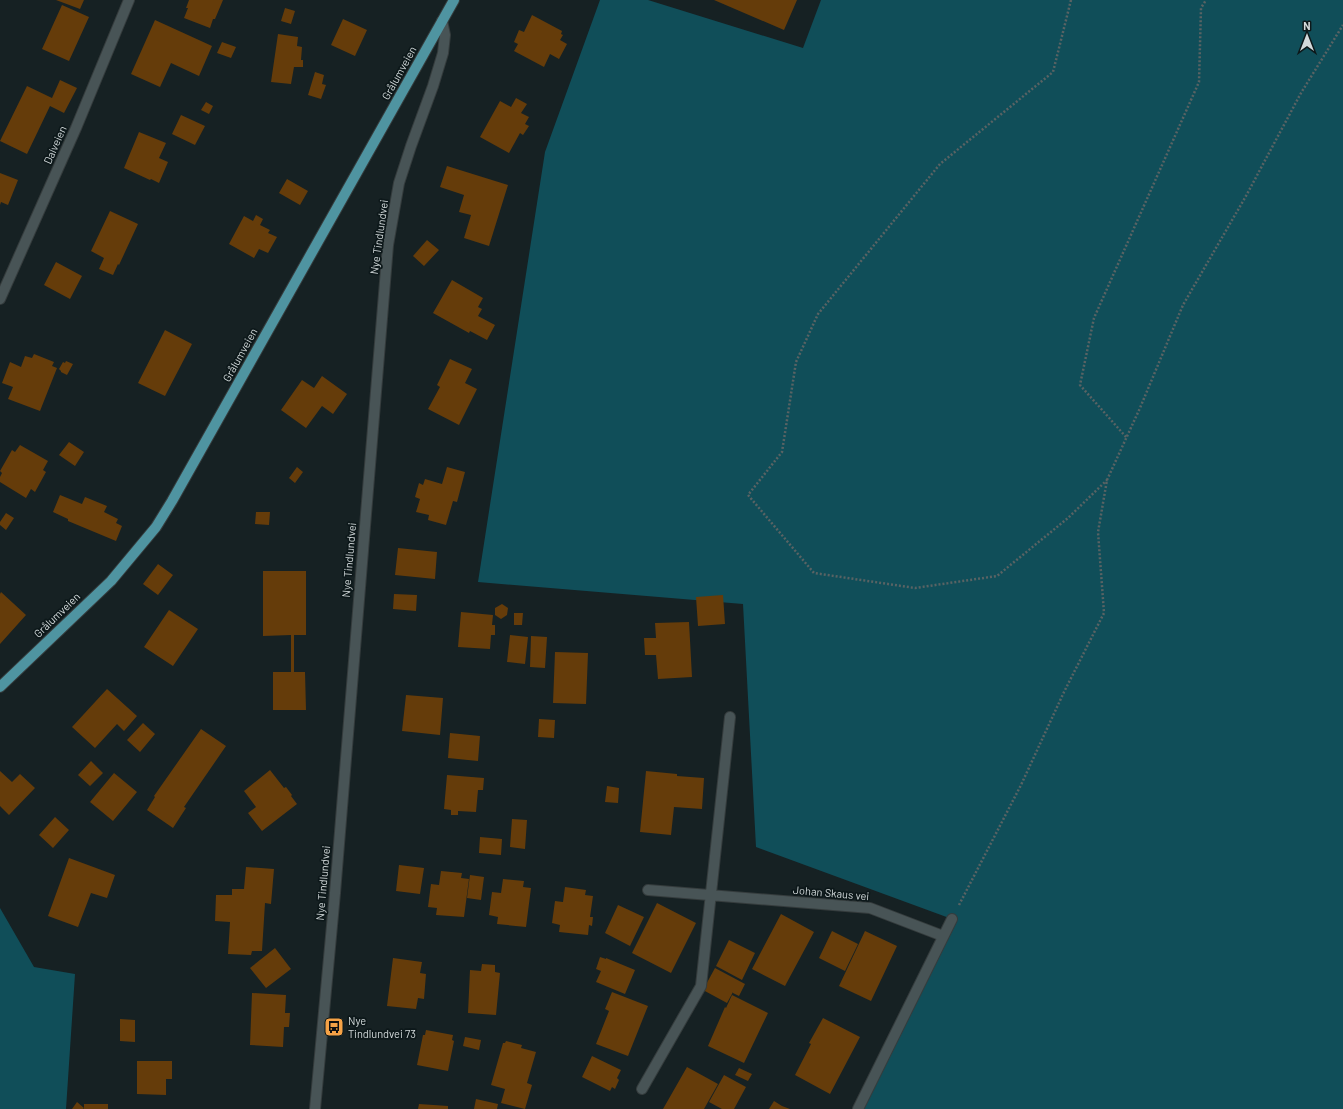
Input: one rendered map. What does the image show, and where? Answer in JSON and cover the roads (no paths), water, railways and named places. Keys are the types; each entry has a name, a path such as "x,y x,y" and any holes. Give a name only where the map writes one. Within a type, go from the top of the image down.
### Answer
{"main road":[{"name":"Grålumveien","path":"0,687 111,581 156,527 454,0"}],"street":[{"name":"Dalveien","path":"0,299 76,128 129,0"},
{"name":"Nye Tindlundvei","path":"315,1109 334,899 388,245 399,183 443,54 445,35 442,21"},
{"path":"642,1088 701,986 730,717"},
{"name":"Johan Skaus vei","path":"648,890 870,908 943,936"},
{"path":"858,1109 952,919"}],"place":[{"name":"Nye Tindlundvei 73","path":"334,1027"}]}
